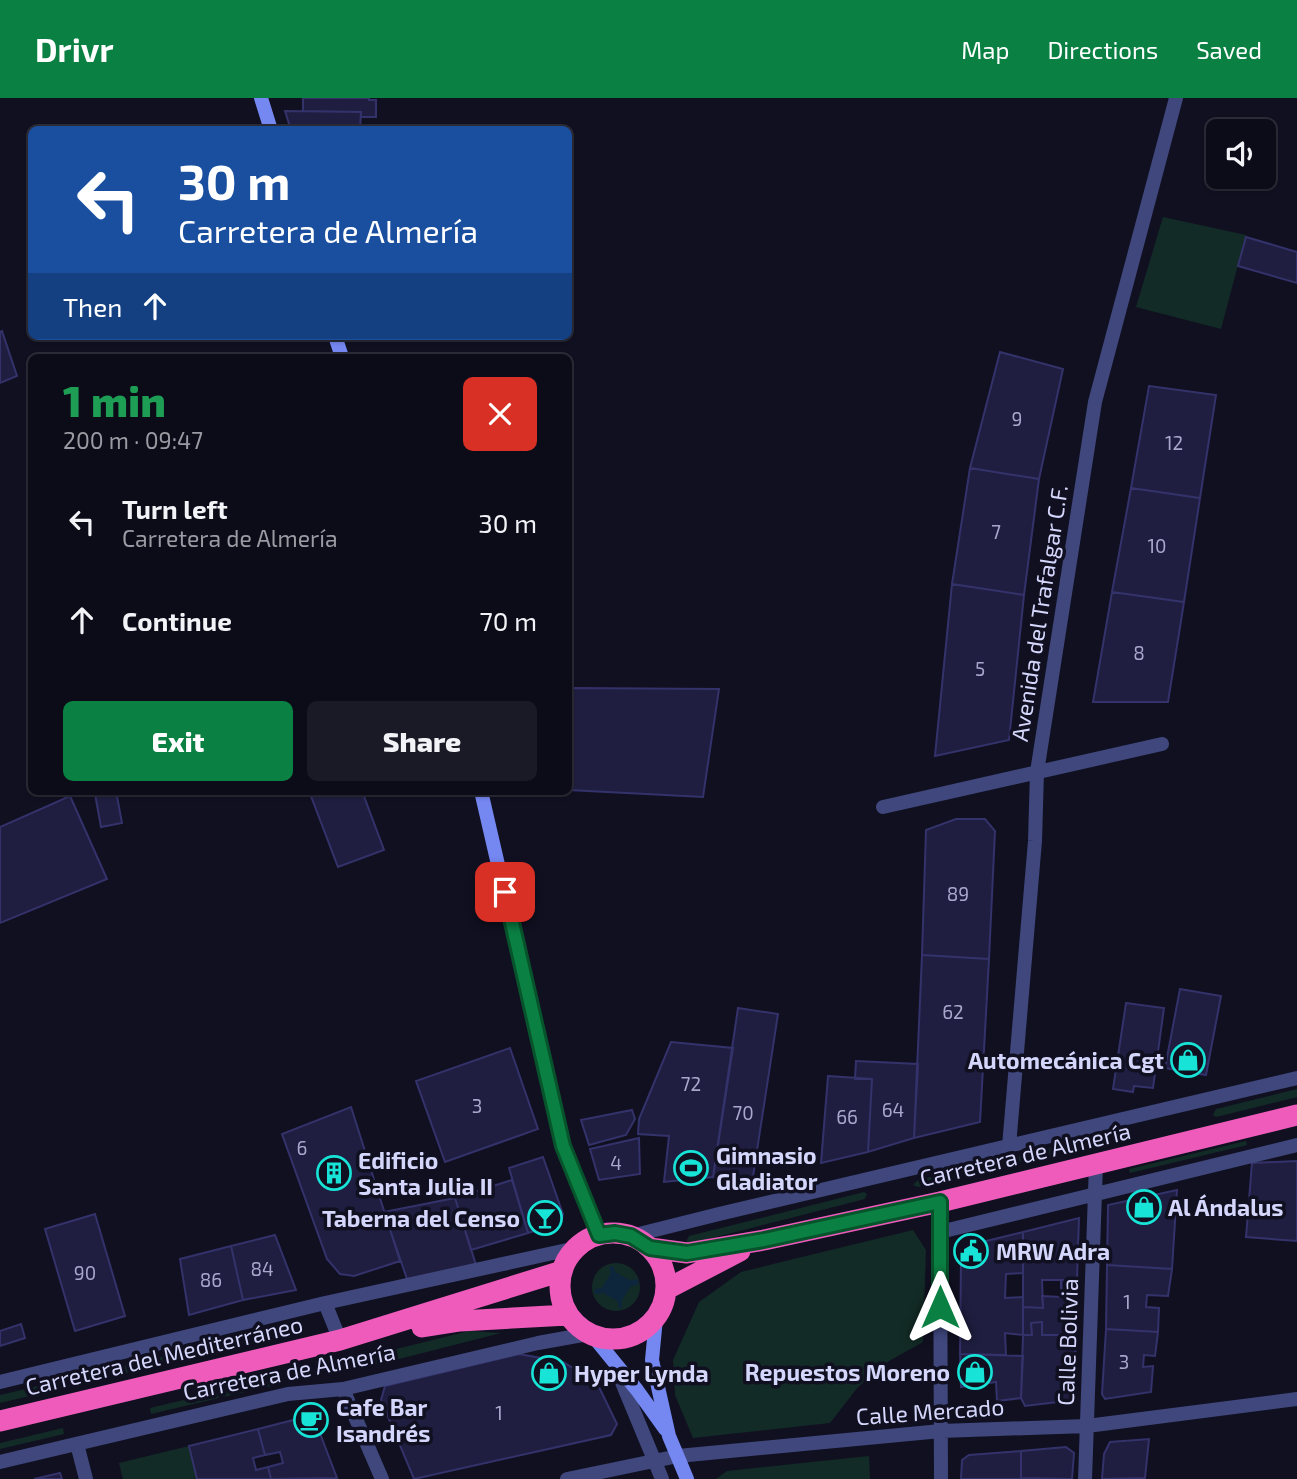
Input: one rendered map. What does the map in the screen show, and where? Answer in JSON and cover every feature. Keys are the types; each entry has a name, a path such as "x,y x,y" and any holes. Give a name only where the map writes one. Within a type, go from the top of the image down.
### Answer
{"highway":[{"name":"Carretera de Almería","path":"650,1248 687,1253 764,1240 940,1202 1297,1115"},
{"path":"615,1233 631,1236 650,1248 660,1259 667,1289 664,1305 644,1331 628,1338 610,1340 591,1335 577,1326 562,1302 562,1271 576,1248 587,1240 615,1233"},
{"name":"Carretera de Almería","path":"667,1289 764,1240"},
{"name":"Carretera del Mediterráneo","path":"0,1421 340,1340 562,1271"},
{"name":"Carretera del Mediterráneo","path":"340,1340 460,1321 568,1315"}],"street":[{"path":"261,98 270,126"},
{"name":"Avenida del Trafalgar C.F.","path":"1010,1146 1035,841 1037,772 1095,402 1176,98"},
{"path":"883,807 1161,744"},
{"path":"482,795 563,1146 599,1235"},
{"path":"631,1236 1297,1079"},
{"path":"940,1232 1297,1145"},
{"name":"Calle Bolivia","path":"1085,1479 1096,1164"},
{"path":"940,1202 941,1479"},
{"path":"0,1382 325,1303 576,1248"},
{"path":"325,1303 340,1340"},
{"path":"656,1318 652,1360 669,1436"},
{"path":"591,1335 637,1390 669,1436 687,1479"},
{"name":"Carretera de Almería","path":"0,1462 288,1394 344,1389 538,1343 591,1335"},
{"path":"614,1364 662,1479"},
{"path":"344,1389 383,1479"},
{"name":"Calle Mercado","path":"567,1479 678,1456 941,1431 1087,1426 1297,1399"},
{"path":"77,1444 86,1479"}],"green space":[{"path":"1163,217 1246,235 1221,329 1136,307"},
{"path":"1297,1089 1297,1097 1216,1117 1213,1115 1216,1109"},
{"path":"1246,1141 1247,1145 1130,1173 1129,1169"},
{"path":"1068,1144 1068,1150 918,1187 913,1185 918,1180"},
{"path":"864,1192 867,1194 865,1199 693,1243 686,1242 689,1236"},
{"path":"913,1230 926,1250 923,1342 889,1361 858,1387 830,1423 693,1438 675,1395 673,1360 699,1302 741,1272"},
{"path":"616,1263 633,1270 640,1287 633,1304 616,1311 599,1304 592,1287 599,1270"},
{"path":"469,1331 501,1333 364,1368 360,1358"},
{"path":"263,1333 265,1340 0,1403 0,1395"},
{"path":"271,1379 272,1386 223,1397 222,1391"},
{"path":"217,1392 219,1398 151,1414 150,1408"},
{"path":"63,1428 64,1434 0,1449 0,1443"},
{"path":"189,1446 197,1479 123,1479 119,1463"},
{"path":"869,1456 870,1479 716,1479 727,1471"}],"water":[{"path":"611,1266 615,1272 630,1280 639,1281 638,1285 631,1286 622,1300 622,1309 617,1301 603,1293 594,1292 595,1289 602,1288 611,1273"}],"building":[{"path":"303,98 369,98 376,100 376,117 361,117 361,112 303,111"},
{"path":"285,111 361,112 360,126 290,126"},
{"path":"1246,237 1297,252 1297,283 1238,266"},
{"path":"2,331 17,376 0,383 0,332"},
{"path":"1000,352 1063,369 1039,479 970,468"},
{"path":"1149,386 1216,395 1200,498 1131,488"},
{"path":"970,468 1039,479 1024,595 952,584"},
{"path":"1131,488 1200,498 1184,602 1112,592"},
{"path":"952,584 1024,595 1009,740 935,756"},
{"path":"1112,592 1184,602 1168,702 1093,702"},
{"path":"572,688 719,689 703,797 572,790"},
{"path":"95,795 117,795 122,823 101,827"},
{"path":"311,795 363,795 384,850 338,867"},
{"path":"70,796 107,879 0,923 0,827"},
{"path":"956,819 985,819 995,831 989,959 922,955 926,830"},
{"path":"922,955 989,959 980,1122 914,1138"},
{"path":"1180,989 1221,996 1206,1075 1165,1068"},
{"path":"1126,1003 1164,1008 1153,1088 1134,1086 1133,1092 1113,1089"},
{"path":"738,1008 778,1014 752,1183 713,1177"},
{"path":"671,1042 733,1048 713,1177 664,1182 669,1136 638,1134 639,1119"},
{"path":"510,1048 538,1129 445,1162 416,1081"},
{"path":"856,1061 918,1064 914,1138 868,1152 872,1079 855,1079"},
{"path":"828,1076 872,1079 868,1152 821,1163"},
{"name":"Edificio Santa Julia II","path":"351,1107 400,1261 354,1276 340,1274 327,1259 282,1134"},
{"path":"632,1110 635,1119 626,1135 589,1145 581,1120"},
{"path":"639,1138 640,1174 599,1180 590,1149"},
{"path":"543,1157 563,1214 561,1223 528,1233 509,1168"},
{"path":"1297,1161 1297,1241 1246,1237 1252,1163"},
{"path":"512,1180 528,1233 471,1250 455,1198"},
{"path":"1177,1190 1172,1269 1107,1265 1108,1205"},
{"path":"455,1198 476,1265 407,1279 384,1212"},
{"path":"95,1214 125,1316 75,1331 45,1229"},
{"path":"1079,1218 1077,1280 1042,1280 1043,1308 1023,1307 1023,1232"},
{"path":"1023,1232 1023,1273 1006,1274 1005,1298 1023,1297 1023,1335 1005,1333 1006,1355 960,1354 961,1257 970,1245"},
{"path":"275,1235 296,1290 243,1300 231,1246"},
{"path":"231,1246 243,1300 189,1315 180,1259"},
{"path":"1107,1265 1172,1269 1168,1296 1147,1295 1146,1307 1159,1308 1158,1332 1106,1329"},
{"path":"1061,1280 1077,1280 1076,1335 1042,1335 1042,1322 1031,1323 1032,1335 1023,1335 1023,1307 1043,1308 1042,1296 1061,1297"},
{"path":"1042,1322 1042,1335 1076,1335 1074,1400 1025,1406 1021,1398 1023,1335 1032,1335 1031,1323"},
{"path":"21,1324 25,1338 0,1346 0,1331"},
{"path":"1106,1329 1158,1332 1155,1356 1144,1355 1143,1367 1153,1366 1151,1392 1105,1399 1102,1394"},
{"path":"519,1354 563,1362 597,1383 617,1424 611,1435 414,1479 381,1400 385,1386"},
{"path":"960,1354 1023,1356 1021,1398 997,1401 996,1382 961,1387"},
{"path":"313,1415 337,1478 271,1479 268,1467 283,1463 280,1452 265,1455 258,1429"},
{"path":"258,1429 265,1455 253,1458 256,1470 268,1467 271,1479 197,1479 189,1446"},
{"path":"1149,1439 1145,1478 1102,1479 1104,1454 1110,1442"},
{"path":"1066,1447 1074,1453 1072,1479 1021,1478 1021,1451"},
{"path":"1021,1451 1021,1479 961,1479 962,1460 969,1455"},
{"path":"60,1473 62,1479 34,1479"}],"place":[{"name":"Automecánica Cgt","path":"1188,1060"},
{"name":"Gimnasio Gladiator","path":"691,1168"},
{"name":"Edificio Santa Julia II","path":"334,1173"},
{"name":"Al Ándalus","path":"1144,1207"},
{"name":"Taberna del Censo","path":"545,1218"},
{"name":"MRW Adra","path":"971,1251"},
{"name":"Repuestos Moreno","path":"975,1372"},
{"name":"Hyper Lynda","path":"549,1373"},
{"name":"Cafe Bar Isandrés","path":"311,1420"}],"route":[{"path":"505,892 563,1146 599,1235 615,1233 631,1236 650,1248 687,1253 764,1240 940,1202 940,1307"}]}
